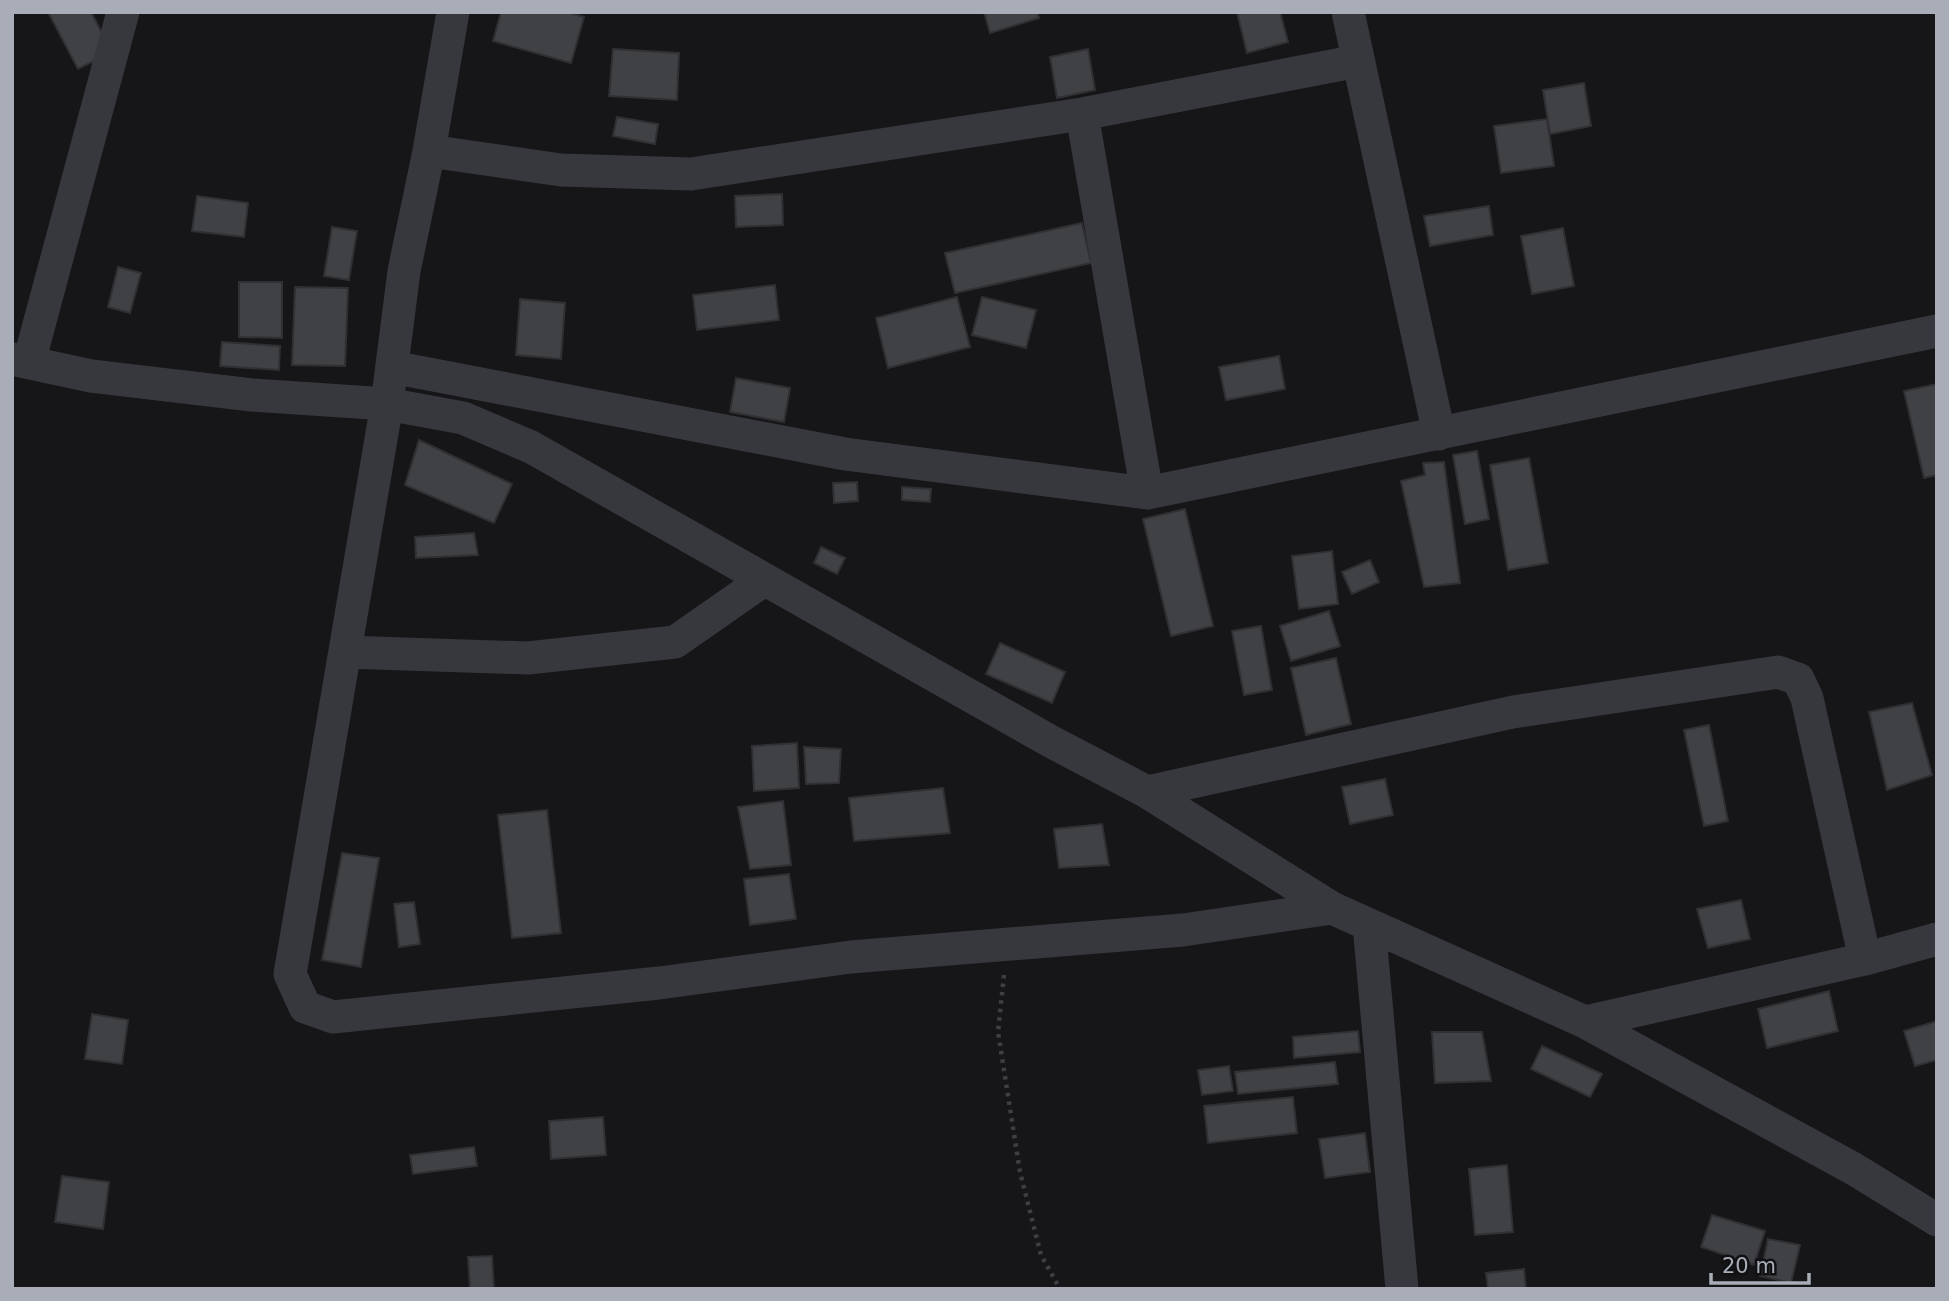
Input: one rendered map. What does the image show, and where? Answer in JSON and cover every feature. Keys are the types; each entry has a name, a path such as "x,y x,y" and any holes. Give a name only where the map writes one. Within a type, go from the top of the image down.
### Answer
{"street":[{"path":"123,12 21,360 91,376 252,395 387,404 463,418 531,447 1050,741 1147,792 1332,908 1585,1022 1854,1169 1937,1220"},
{"path":"453,12 429,151 404,271 387,404 290,974 305,1007 333,1017 659,983 851,957 1183,930 1332,908"},
{"path":"1348,12 1439,434"},
{"path":"429,151 561,170 691,174 1082,114 1358,61"},
{"path":"1082,114 1147,494"},
{"path":"392,367 845,454 1147,494 1937,331"},
{"path":"345,652 528,658 675,642 764,579"},
{"path":"1147,792 1513,712 1778,672 1798,679 1807,698 1865,959"},
{"path":"1369,925 1402,1289"},
{"path":"1585,1022 1865,959 1937,939"}],"path":[{"path":"1007,946 998,1032 1020,1172 1041,1255 1060,1289"}],"building":[{"path":"48,12 91,12 112,52 78,69"},
{"path":"501,12 567,12 584,17 571,63 493,41"},
{"path":"984,12 1037,12 1039,18 990,33"},
{"path":"1237,12 1280,12 1288,42 1247,53"},
{"path":"613,49 679,53 677,100 609,96"},
{"path":"1088,49 1095,90 1057,98 1050,57"},
{"path":"1584,83 1591,126 1550,134 1543,90"},
{"path":"617,117 658,124 655,144 613,136"},
{"path":"1547,119 1554,166 1501,173 1494,126"},
{"path":"782,194 783,225 736,227 735,196"},
{"path":"197,196 248,203 244,237 192,231"},
{"path":"1489,206 1493,235 1430,246 1424,216"},
{"path":"1082,223 1091,263 955,293 945,253"},
{"path":"332,227 357,231 349,280 324,276"},
{"path":"1563,228 1574,286 1532,294 1521,236"},
{"path":"118,267 141,273 130,313 108,307"},
{"path":"239,282 282,282 282,338 239,337"},
{"path":"775,285 779,320 697,330 693,295"},
{"path":"295,287 348,288 345,366 292,365"},
{"path":"957,297 970,347 888,368 876,318"},
{"path":"982,297 1036,310 1026,348 972,335"},
{"path":"520,299 565,303 561,359 516,355"},
{"path":"222,342 280,346 279,370 220,366"},
{"path":"1279,356 1285,389 1226,400 1219,367"},
{"path":"736,378 790,388 784,422 730,412"},
{"path":"1937,384 1937,475 1924,478 1904,391"},
{"path":"419,440 512,484 494,523 405,485"},
{"path":"1477,451 1489,519 1465,524 1453,455"},
{"path":"1529,458 1548,563 1508,570 1490,465"},
{"path":"1444,462 1460,583 1424,587 1401,481 1425,475 1423,463"},
{"path":"857,482 858,501 834,503 833,483"},
{"path":"902,487 931,489 930,502 902,500"},
{"path":"1185,509 1213,626 1171,636 1143,519"},
{"path":"474,533 478,555 416,558 415,537"},
{"path":"821,547 845,558 837,574 814,563"},
{"path":"1332,551 1338,604 1299,609 1292,556"},
{"path":"1370,560 1379,582 1352,594 1342,572"},
{"path":"1329,611 1340,646 1291,661 1280,626"},
{"path":"1261,626 1272,690 1244,695 1232,631"},
{"path":"1000,643 1065,672 1052,703 986,674"},
{"path":"1336,658 1351,724 1306,735 1291,668"},
{"path":"1912,703 1932,775 1887,790 1869,712"},
{"path":"1709,725 1728,821 1704,826 1684,730"},
{"path":"797,743 799,788 754,791 752,746"},
{"path":"804,747 841,749 839,783 806,784"},
{"path":"1385,779 1393,815 1350,824 1342,787"},
{"path":"943,788 950,833 854,841 849,798"},
{"path":"783,801 791,865 750,869 738,807"},
{"path":"547,810 561,933 512,938 498,815"},
{"path":"1102,824 1109,865 1059,868 1054,829"},
{"path":"342,853 379,858 361,967 322,960"},
{"path":"789,874 796,919 750,925 744,879"},
{"path":"1741,900 1750,939 1708,948 1697,909"},
{"path":"414,902 420,944 399,947 394,904"},
{"path":"1829,991 1838,1031 1767,1048 1758,1009"},
{"path":"92,1014 128,1020 122,1064 85,1059"},
{"path":"1937,1021 1937,1060 1915,1066 1904,1031"},
{"path":"1358,1031 1360,1052 1294,1058 1293,1037"},
{"path":"1432,1032 1482,1032 1491,1081 1435,1083"},
{"path":"1542,1046 1602,1074 1590,1097 1531,1069"},
{"path":"1335,1062 1338,1084 1238,1094 1235,1072"},
{"path":"1229,1066 1233,1091 1202,1095 1198,1070"},
{"path":"1293,1097 1297,1133 1208,1143 1204,1106"},
{"path":"603,1117 606,1155 551,1159 549,1121"},
{"path":"1365,1133 1370,1172 1325,1178 1319,1139"},
{"path":"474,1147 477,1166 413,1174 410,1155"},
{"path":"1507,1165 1513,1232 1475,1235 1469,1169"},
{"path":"62,1176 109,1182 103,1229 55,1222"},
{"path":"1712,1215 1765,1231 1754,1265 1701,1247"},
{"path":"1768,1239 1800,1245 1791,1283 1760,1276"},
{"path":"492,1256 494,1289 470,1289 468,1257"},
{"path":"1524,1269 1526,1289 1488,1289 1486,1273"}]}
